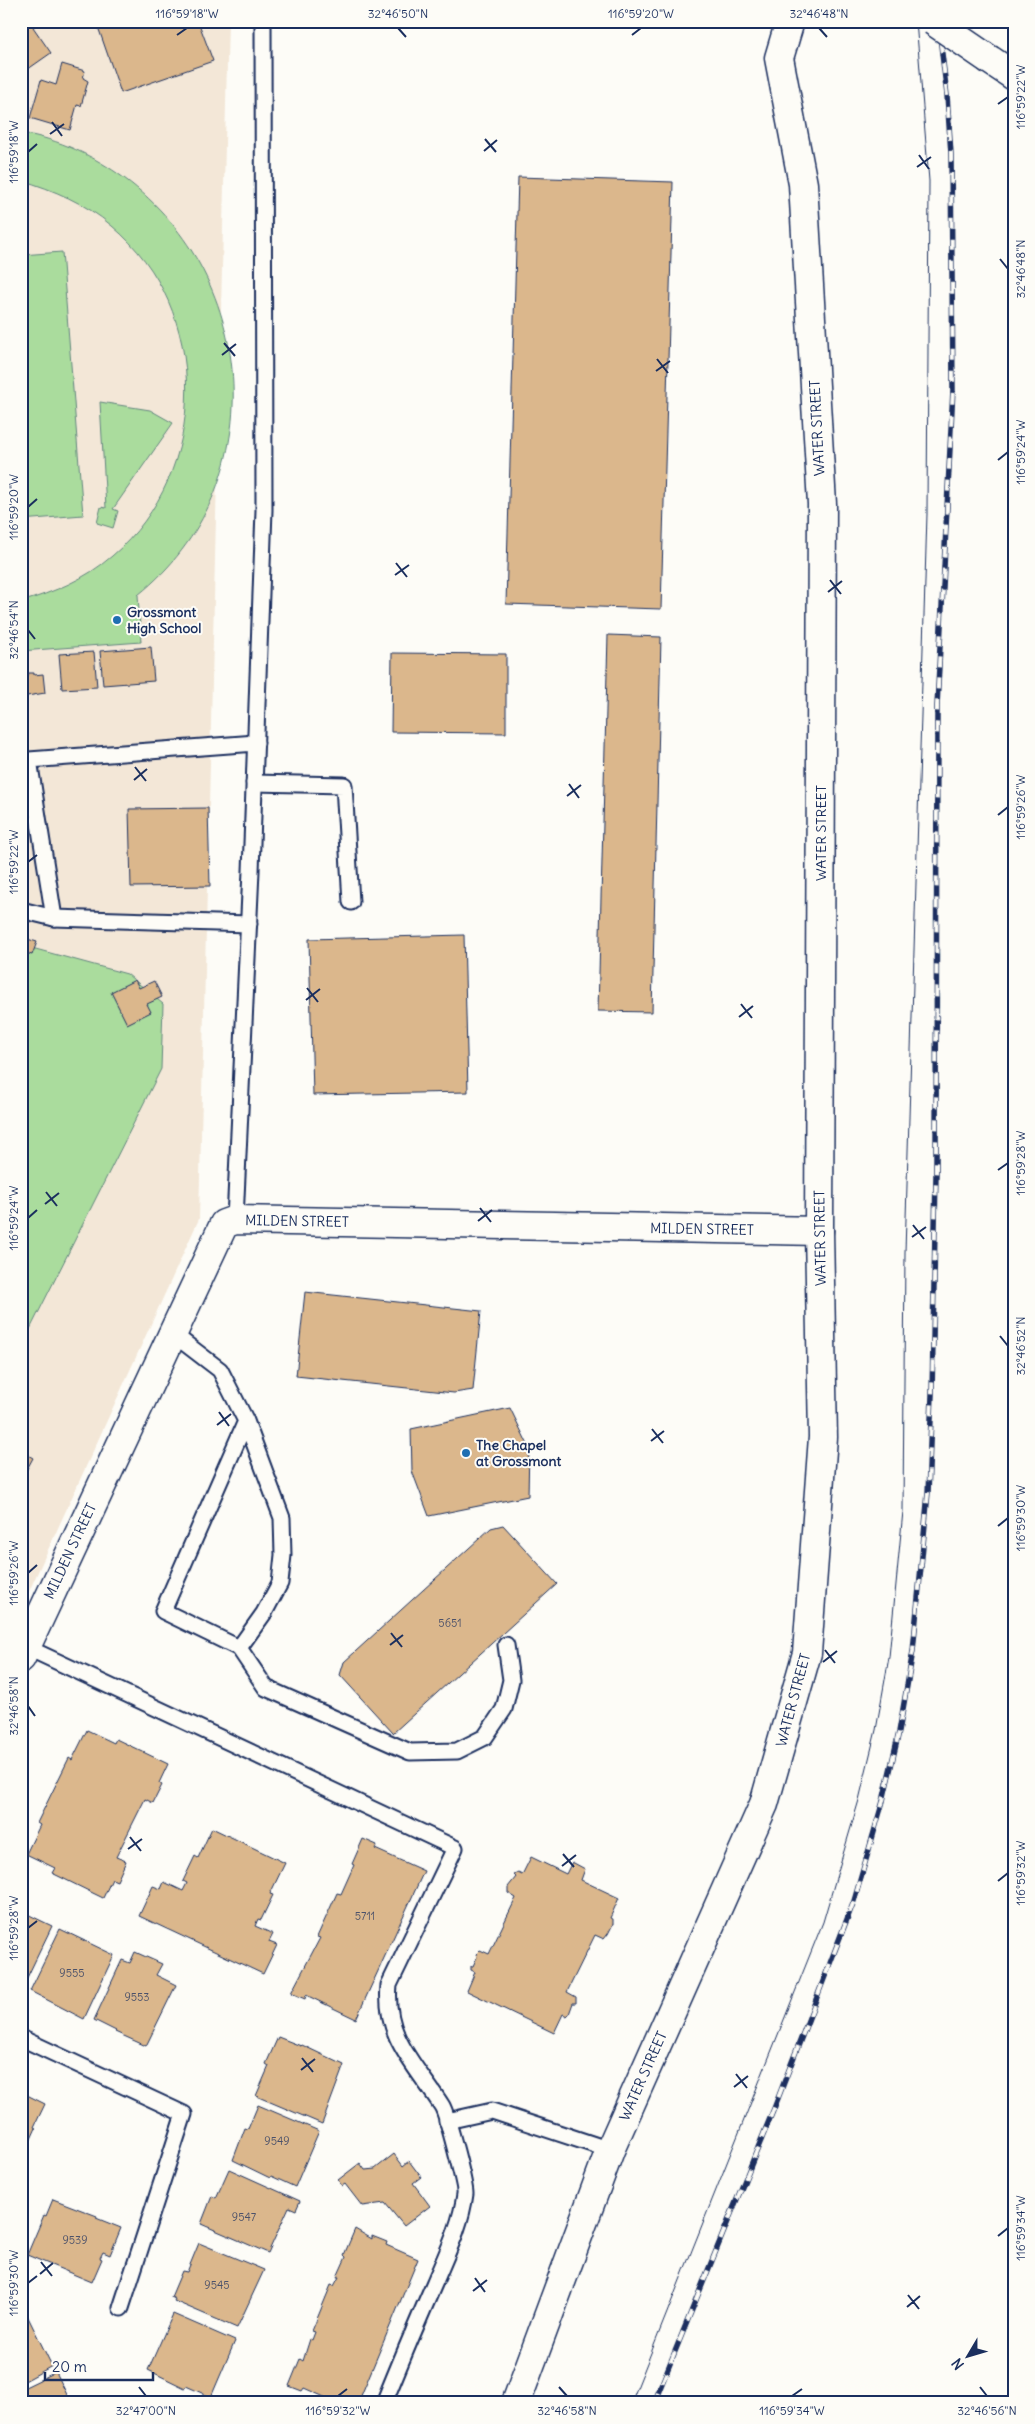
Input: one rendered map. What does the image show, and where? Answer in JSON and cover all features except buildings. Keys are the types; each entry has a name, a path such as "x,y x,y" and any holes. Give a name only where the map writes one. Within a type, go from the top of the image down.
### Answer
{"street":[{"name":"WATER STREET","path":"516,2403 610,2150 764,1804 807,1653 824,1437 819,1231 822,504 803,184 779,58 790,21"},
{"path":"933,21 1014,76"},
{"name":"MILDEN STREET","path":"24,1653 224,1224 235,1220 819,1231"}],"lane":[{"path":"235,1220 249,924 264,510 263,21"},
{"path":"54,918 29,760 255,750"},
{"path":"254,784 344,784 351,902"},
{"path":"21,910 54,918 249,924"},
{"path":"173,1334 220,1370 246,1421 282,1518 283,1555 280,1583 264,1613 239,1648"},
{"path":"246,1421 163,1611 239,1648 266,1688 410,1752 457,1751 486,1737 504,1709 511,1680 506,1645"},
{"path":"24,1653 455,1848 389,1985 387,2004 390,2022 401,2044 415,2068 444,2108 466,2192 457,2229 384,2403"},
{"path":"21,2038 184,2114 121,2308"},
{"path":"447,2121 492,2111 610,2150"}],"shaded area":[{"name":"Grossmont High School","path":"21,21 228,21 199,1219 21,1609"}],"green space":[{"path":"21,133 49,139 101,163 124,178 169,220 203,271 224,326 233,384 229,442 212,498 182,550 138,595 141,642 21,651 21,602 57,589 80,578 102,564 145,521 168,481 182,437 187,391 182,345 168,301 145,261 102,218 80,204 57,193 21,180"},
{"path":"62,252 83,515 21,520 21,255"},
{"path":"100,402 150,410 173,423 113,509 118,511 113,528 97,523 101,507 106,508"},
{"path":"21,945 127,974 163,1004 161,1069 21,1347"}],"tram line":[{"path":"631,2403 823,1922 859,1800 876,1730 889,1657 903,1511 905,1252 927,514 929,181 916,21"}],"railway":[{"path":"654,2403 775,2106 854,1901 883,1801 899,1732 913,1651 928,1493 932,1395 936,1174 937,706 953,389 951,154 947,95 938,21"}],"place":[{"name":"Grossmont High School","path":"117,620"},
{"name":"The Chapel at Grossmont","path":"466,1453"}]}
